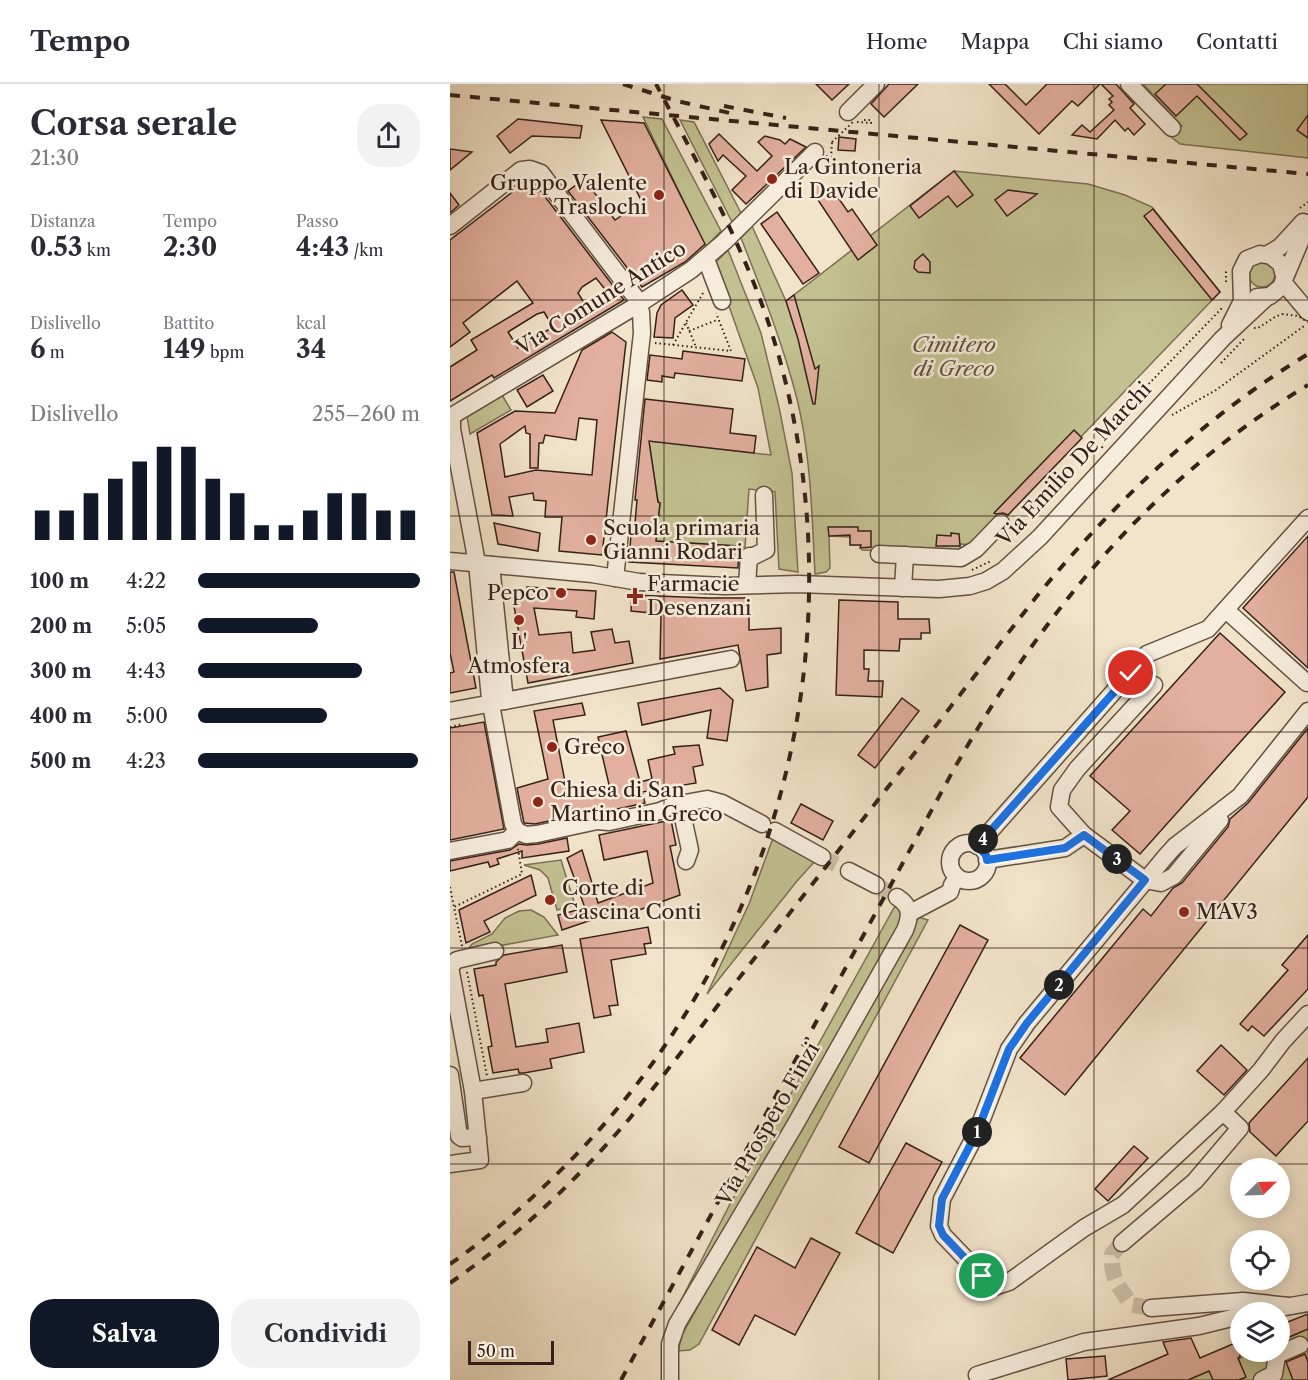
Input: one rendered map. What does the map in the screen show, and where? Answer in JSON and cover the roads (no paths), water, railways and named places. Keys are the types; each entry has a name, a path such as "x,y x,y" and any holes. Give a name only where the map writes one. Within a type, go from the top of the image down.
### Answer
{"street":[{"path":"853,118 876,84"},
{"path":"1129,84 1172,128"},
{"name":"Via Comune Antico","path":"451,417 639,304 706,259 815,152"},
{"path":"450,226 521,170 530,169 541,173 639,304 641,337 615,578"},
{"name":"Via Emilio De Marchi","path":"1222,338 1240,307 1243,296 1240,274 1244,264 1254,255 1268,254 1280,248 1305,208"},
{"path":"1296,304 1308,223"},
{"path":"1268,254 1281,264 1296,304"},
{"path":"706,259 722,301"},
{"path":"1242,285 1253,296 1269,297 1296,304"},
{"name":"Via Emilio De Marchi","path":"450,561 639,582 956,588 986,581 1003,571 1040,537 1222,338 1269,297"},
{"path":"613,320 625,322 641,337"},
{"path":"451,417 484,564 498,702 513,824 517,837"},
{"path":"747,585 749,556 766,550 764,495"},
{"path":"977,846 1147,654 1208,629 1308,518"},
{"name":"Via Emilio De Marchi","path":"879,554 964,557 976,549 1001,523"},
{"path":"903,588 905,555"},
{"path":"1226,610 1306,683 1308,682"},
{"path":"450,711 731,659"},
{"path":"1145,880 1084,835 1059,807 1062,790 1077,769 1154,685"},
{"path":"1308,711 1240,796 1175,846 1027,1023 1009,1049 977,1132 942,1199 939,1226 950,1243 990,1284 994,1287 1006,1284 1084,1228 1123,1205 1223,1112 1308,1014"},
{"path":"450,851 595,822 607,822 660,811 701,799 713,800 822,856"},
{"path":"680,804 690,849 686,861"},
{"path":"987,860 1065,848 1084,835"},
{"path":"965,844 977,846 986,855 987,860 985,872 981,877 969,881 958,878 950,861 955,850 965,844"},
{"path":"849,871 876,885"},
{"path":"897,897 905,903 910,913 950,892 958,878"},
{"name":"Via Prospero Finzi","path":"670,1380 671,1338 676,1324 795,1125 902,935 910,913"},
{"path":"479,1149 455,964 495,951"},
{"path":"450,1075 459,1136 479,1149"},
{"path":"473,1091 523,1083"},
{"path":"1122,1243 1195,1181 1240,1128 1223,1112"},
{"path":"450,1164 479,1149"},
{"path":"1150,1308 1252,1302"},
{"path":"1290,1306 1308,1303"},
{"path":"977,1375 1084,1342 1199,1326 1230,1318"},
{"path":"1262,1380 1274,1374 1277,1355 1300,1345"}],"tunnel":[{"path":"822,857 849,871"},
{"path":"876,885 897,897"},
{"path":"1122,1243 1112,1254 1116,1282 1132,1305 1151,1308"}],"railway":[{"path":"623,84 677,101 734,114"},
{"path":"450,1264 511,1217 567,1164 640,1081 700,989 747,892 782,789 802,683 809,575 801,466 779,357 755,286 725,217 656,84"},
{"path":"450,95 1308,174"},
{"path":"724,106 786,118"},
{"path":"450,1283 523,1227 589,1164 630,1118 1037,596 1097,527 1162,463 1232,405 1308,354"},
{"path":"621,1380 954,769 988,711 1025,656 1064,603 1106,553 1151,506 1199,463 1252,422 1308,385"}],"place":[{"name":"La Gintoneria di Davide","path":"772,179"},
{"name":"Gruppo Valente Traslochi","path":"659,195"},
{"name":"Scuola primaria Gianni Rodari","path":"591,540"},
{"name":"Pepco","path":"561,593"},
{"name":"Farmacie Desenzani","path":"635,596"},
{"name":"L' Atmosfera","path":"519,620"},
{"name":"Greco","path":"552,747"},
{"name":"Chiesa di San Martino in Greco","path":"538,802"},
{"name":"Corte di Cascina Conti","path":"550,900"},
{"name":"MAV3","path":"1184,912"}],"park label":[{"name":"Cimitero di Greco","path":"954,357"}]}
